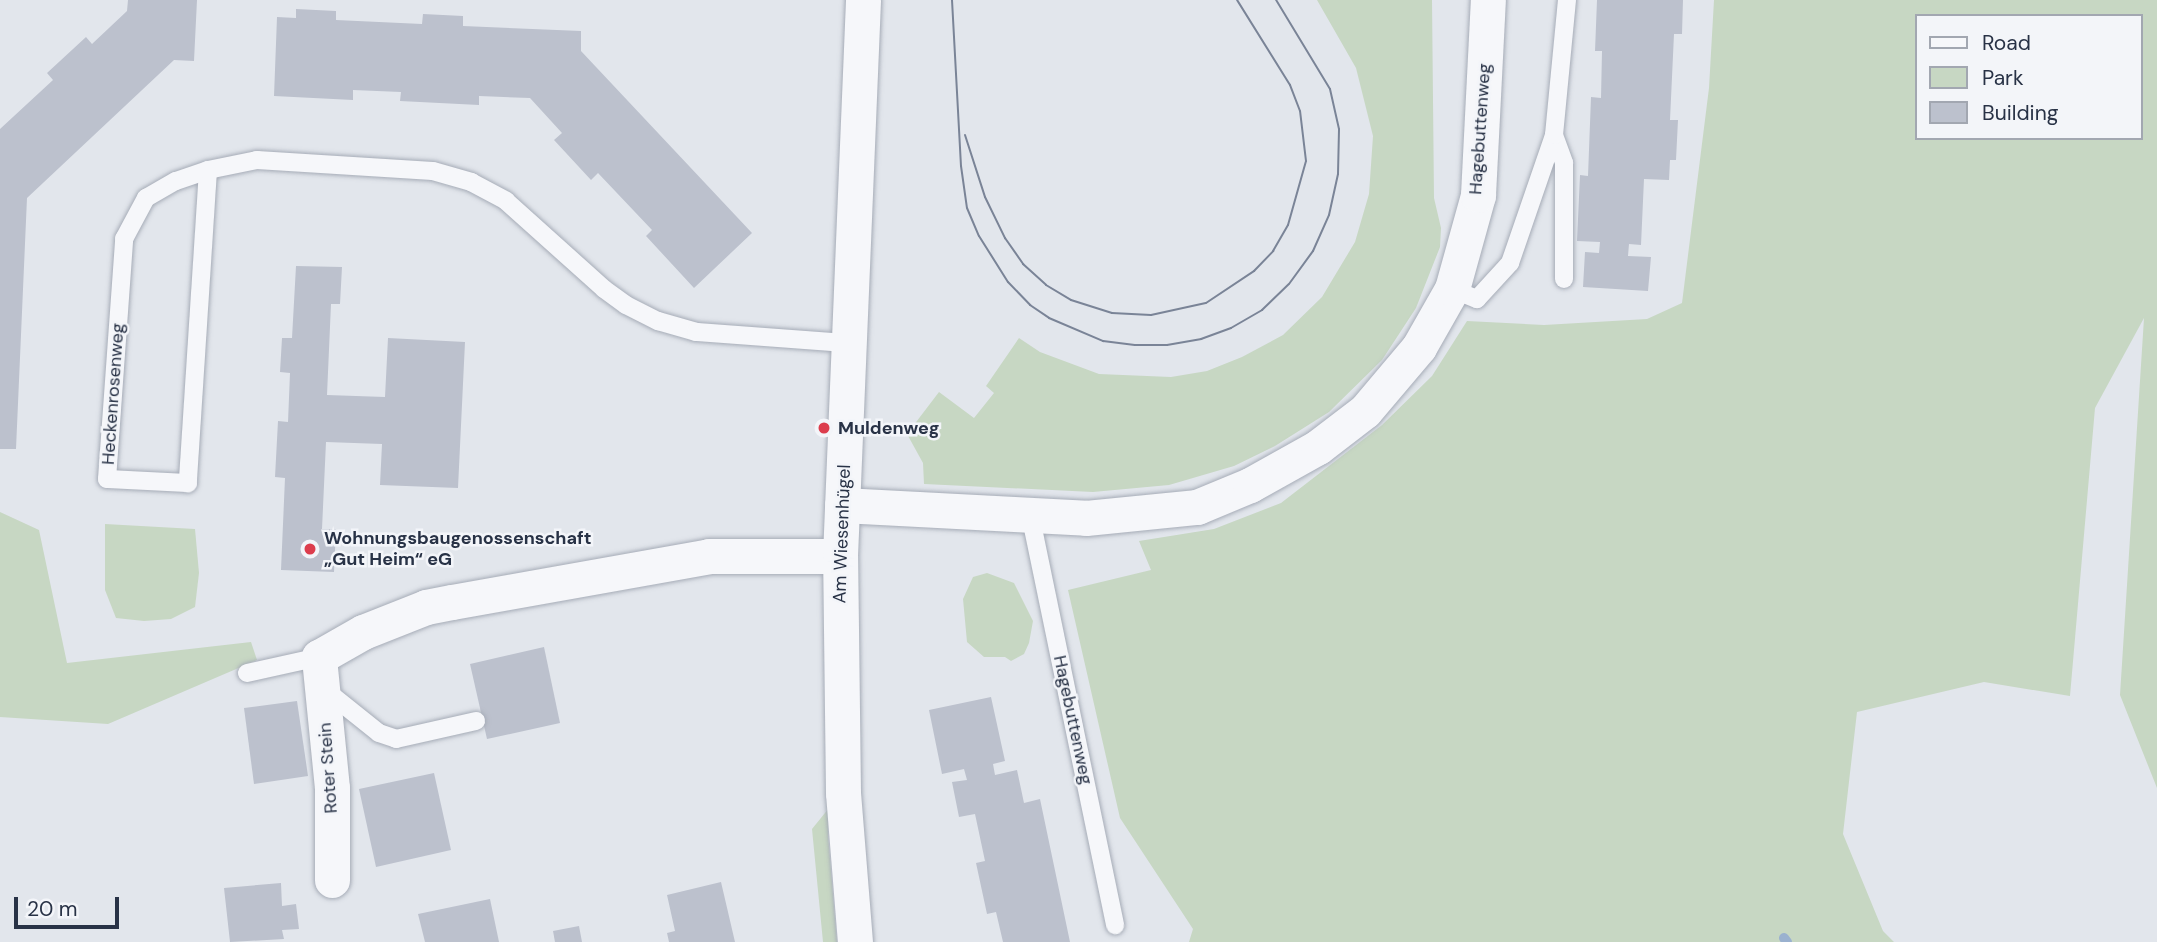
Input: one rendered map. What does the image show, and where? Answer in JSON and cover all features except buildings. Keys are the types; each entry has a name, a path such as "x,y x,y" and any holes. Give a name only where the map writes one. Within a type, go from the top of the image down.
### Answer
{"street":[{"name":"Am Wiesenhügel","path":"855,942 842,779 840,556 863,0"},
{"name":"Hagebuttenweg","path":"842,505 1086,518 1197,507 1250,485 1318,447 1365,411 1419,347 1452,289 1478,195 1488,0"},
{"path":"320,672 363,632 426,607 709,556 840,556"},
{"name":"Roter Stein","path":"320,672 332,788 332,880"}],"lane":[{"path":"1452,289 1477,299 1510,263 1554,135 1567,0"},
{"path":"1554,135 1564,163 1564,278"},
{"name":"Heckenrosenweg","path":"208,170 188,483 107,479 124,239 146,198 176,181 208,170 257,160 433,171 471,182 506,201 604,289 626,305 658,321 696,332 847,342"},
{"name":"Hagebuttenweg","path":"1030,514 1115,925"},
{"path":"247,673 320,672 379,733 396,739 476,721"}],"green space":[{"path":"1317,0 1432,0 1434,198 1441,228 1440,247 1416,308 1382,360 1329,412 1275,446 1234,466 1169,485 1093,492 924,484 923,463 907,434 939,392 974,418 994,393 986,386 1019,338 1040,352 1099,374 1171,377 1207,371 1242,357 1283,335 1322,297 1355,242 1369,194 1373,136 1356,68"},
{"path":"1714,0 2157,0 2157,788 2120,695 2144,318 2095,408 2070,696 1984,682 1857,712 1843,834 1883,931 1894,942 1189,942 1193,929 1120,818 1068,590 1151,570 1139,541 1214,529 1281,503 1382,425 1432,376 1467,321 1544,325 1647,319 1682,303 1709,88"},
{"path":"0,512 39,530 67,663 251,642 257,660 108,724 0,717"},
{"path":"105,524 195,529 199,573 195,607 171,619 144,621 116,618 105,590"},
{"path":"987,573 1014,583 1033,621 1024,654 1011,661 1005,657 984,657 967,642 963,599 973,577"},
{"path":"829,808 828,835 837,942 823,942 812,829"}],"waterway":[{"path":"1784,938 1787,942"}],"tram line":[{"path":"952,0 961,166 967,208 979,236 1008,282 1030,305 1049,318 1103,341 1135,345 1167,345 1201,339 1231,328 1262,310 1289,284 1313,251 1329,215 1338,174 1339,129 1330,89 1276,0"},
{"path":"965,135 985,197 1005,238 1023,264 1046,285 1071,300 1112,313 1151,315 1206,303 1254,271 1273,251 1288,225 1306,161 1300,111 1290,85 1237,0"}],"place":[{"name":"Muldenweg","path":"824,428"},
{"name":"Wohnungsbaugenossenschaft „Gut Heim“ eG","path":"310,549"}]}
